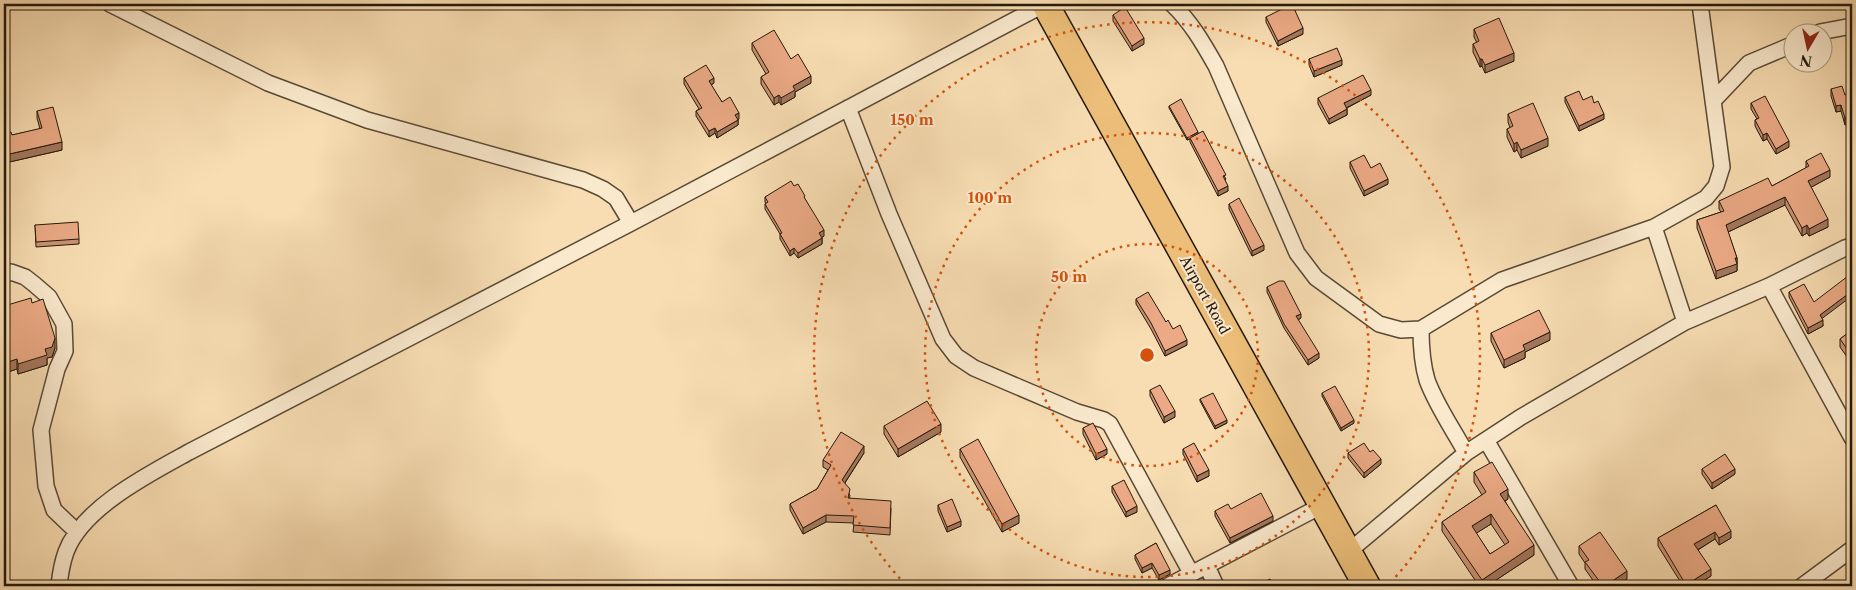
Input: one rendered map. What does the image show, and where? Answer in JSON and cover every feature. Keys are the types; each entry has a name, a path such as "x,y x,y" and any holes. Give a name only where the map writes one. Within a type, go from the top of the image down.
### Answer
{"highway":[{"name":"Airport Road","path":"1045,4 1321,506 1367,586"}],"street":[{"path":"110,4 268,83 367,120 583,180 603,189 616,198 631,223"},
{"path":"59,586 66,552 77,532 90,517 133,483 1045,4"},
{"path":"1172,4 1200,37 1216,66 1297,253 1316,278 1378,324 1401,330 1421,329 1502,280 1654,227 1706,198 1716,186 1722,167 1700,4"},
{"path":"1834,29 1852,26"},
{"path":"1713,101 1749,63 1784,48"},
{"path":"848,108 888,214 943,339 956,356 974,368 1110,424 1191,574"},
{"path":"1654,227 1685,322"},
{"path":"1348,552 1466,453 1522,417 1685,322 1769,286 1852,246"},
{"path":"4,275 10,272 25,277 34,284 49,298 64,324 65,351 57,369 41,430 46,486 54,510 77,532"},
{"path":"1769,286 1852,438"},
{"path":"1421,329 1422,355 1427,378 1434,396 1466,453"},
{"path":"1486,440 1571,586"},
{"path":"1168,586 1321,506"},
{"path":"1802,586 1852,550"},
{"path":"1207,566 1216,586"}],"building":[{"path":"1292,4 1303,28 1278,41 1266,17"},
{"path":"1125,7 1144,38 1132,46 1113,15"},
{"path":"1499,18 1514,53 1485,65 1473,44 1479,41 1474,29"},
{"path":"774,30 791,59 798,54 811,76 793,86 795,90 781,98 779,95 774,98 761,77 769,72 752,43"},
{"path":"1337,48 1342,60 1314,71 1309,59"},
{"path":"706,65 714,78 709,81 722,102 730,97 739,113 735,115 738,120 717,132 715,128 709,131 696,111 702,108 684,78"},
{"path":"1363,75 1371,90 1344,103 1347,109 1329,119 1318,98"},
{"path":"1842,86 1845,95 1852,93 1852,116 1845,118 1841,105 1836,106 1831,89"},
{"path":"1579,91 1583,100 1592,96 1594,103 1598,101 1604,114 1579,126 1565,97"},
{"path":"1765,96 1789,141 1776,149 1767,133 1763,135 1755,120 1759,118 1751,103"},
{"path":"1181,99 1198,132 1187,138 1169,106"},
{"path":"1533,103 1548,138 1521,150 1517,142 1514,144 1507,129 1513,126 1508,114"},
{"path":"53,107 62,142 5,155 4,134 11,132 12,135 42,128 37,111"},
{"path":"1203,131 1226,175 1223,176 1228,186 1218,191 1190,138"},
{"path":"1821,153 1830,170 1808,181 1828,219 1809,229 1807,225 1802,228 1785,197 1726,225 1737,258 1735,258 1737,264 1716,271 1697,220 1724,211 1719,201 1768,178 1772,186 1809,166 1806,161"},
{"path":"1364,155 1371,168 1380,163 1388,179 1364,191 1350,162"},
{"path":"791,181 794,186 798,184 824,230 819,233 822,238 798,253 794,248 790,251 765,204 768,202 765,197"},
{"path":"1239,198 1264,245 1252,251 1229,204"},
{"path":"78,222 79,239 36,242 35,225"},
{"path":"1852,273 1852,291 1820,315 1823,320 1808,328 1789,292 1804,284 1814,302"},
{"path":"1279,281 1284,281 1301,314 1296,316 1319,353 1308,360 1284,324 1267,287"},
{"path":"1148,292 1166,322 1168,320 1173,329 1180,325 1187,340 1165,351 1136,299"},
{"path":"31,298 32,303 43,299 55,338 52,347 45,349 47,355 18,364 17,359 5,363 4,306"},
{"path":"1539,310 1550,332 1523,345 1525,350 1504,360 1491,333"},
{"path":"1852,330 1852,356 1840,339"},
{"path":"1160,385 1175,411 1164,417 1150,390"},
{"path":"1335,386 1354,420 1341,428 1322,393"},
{"path":"1213,393 1227,420 1215,426 1200,399"},
{"path":"927,401 941,424 898,449 884,426"},
{"path":"1093,423 1107,449 1096,454 1083,428"},
{"path":"841,432 864,446 842,480 850,489 848,498 891,501 890,528 853,525 854,516 826,515 803,528 790,504 817,489 831,465 823,460"},
{"path":"978,439 1019,515 1002,524 960,449"},
{"path":"1194,443 1209,470 1197,476 1183,449"},
{"path":"1364,443 1370,452 1373,450 1381,459 1364,473 1348,453"},
{"path":"1725,454 1735,469 1712,483 1702,469"},
{"path":"1492,462 1508,489 1500,494 1534,545 1482,580 1442,522 1486,492 1474,472","holes":["1491,514 1509,542 1490,554 1472,526"]},
{"path":"1124,480 1137,506 1126,512 1112,486"},
{"path":"1261,493 1273,516 1230,538 1215,511 1228,504 1231,509"},
{"path":"952,499 961,521 947,527 938,505"},
{"path":"1716,505 1731,531 1719,538 1715,532 1694,544 1711,569 1686,585 1658,538"},
{"path":"1600,532 1627,571 1605,586 1603,586 1585,562 1589,560 1579,546"},
{"path":"1156,543 1170,570 1159,575 1152,563 1142,568 1135,555"},
{"path":"1270,579 1274,586 1255,586"}]}
